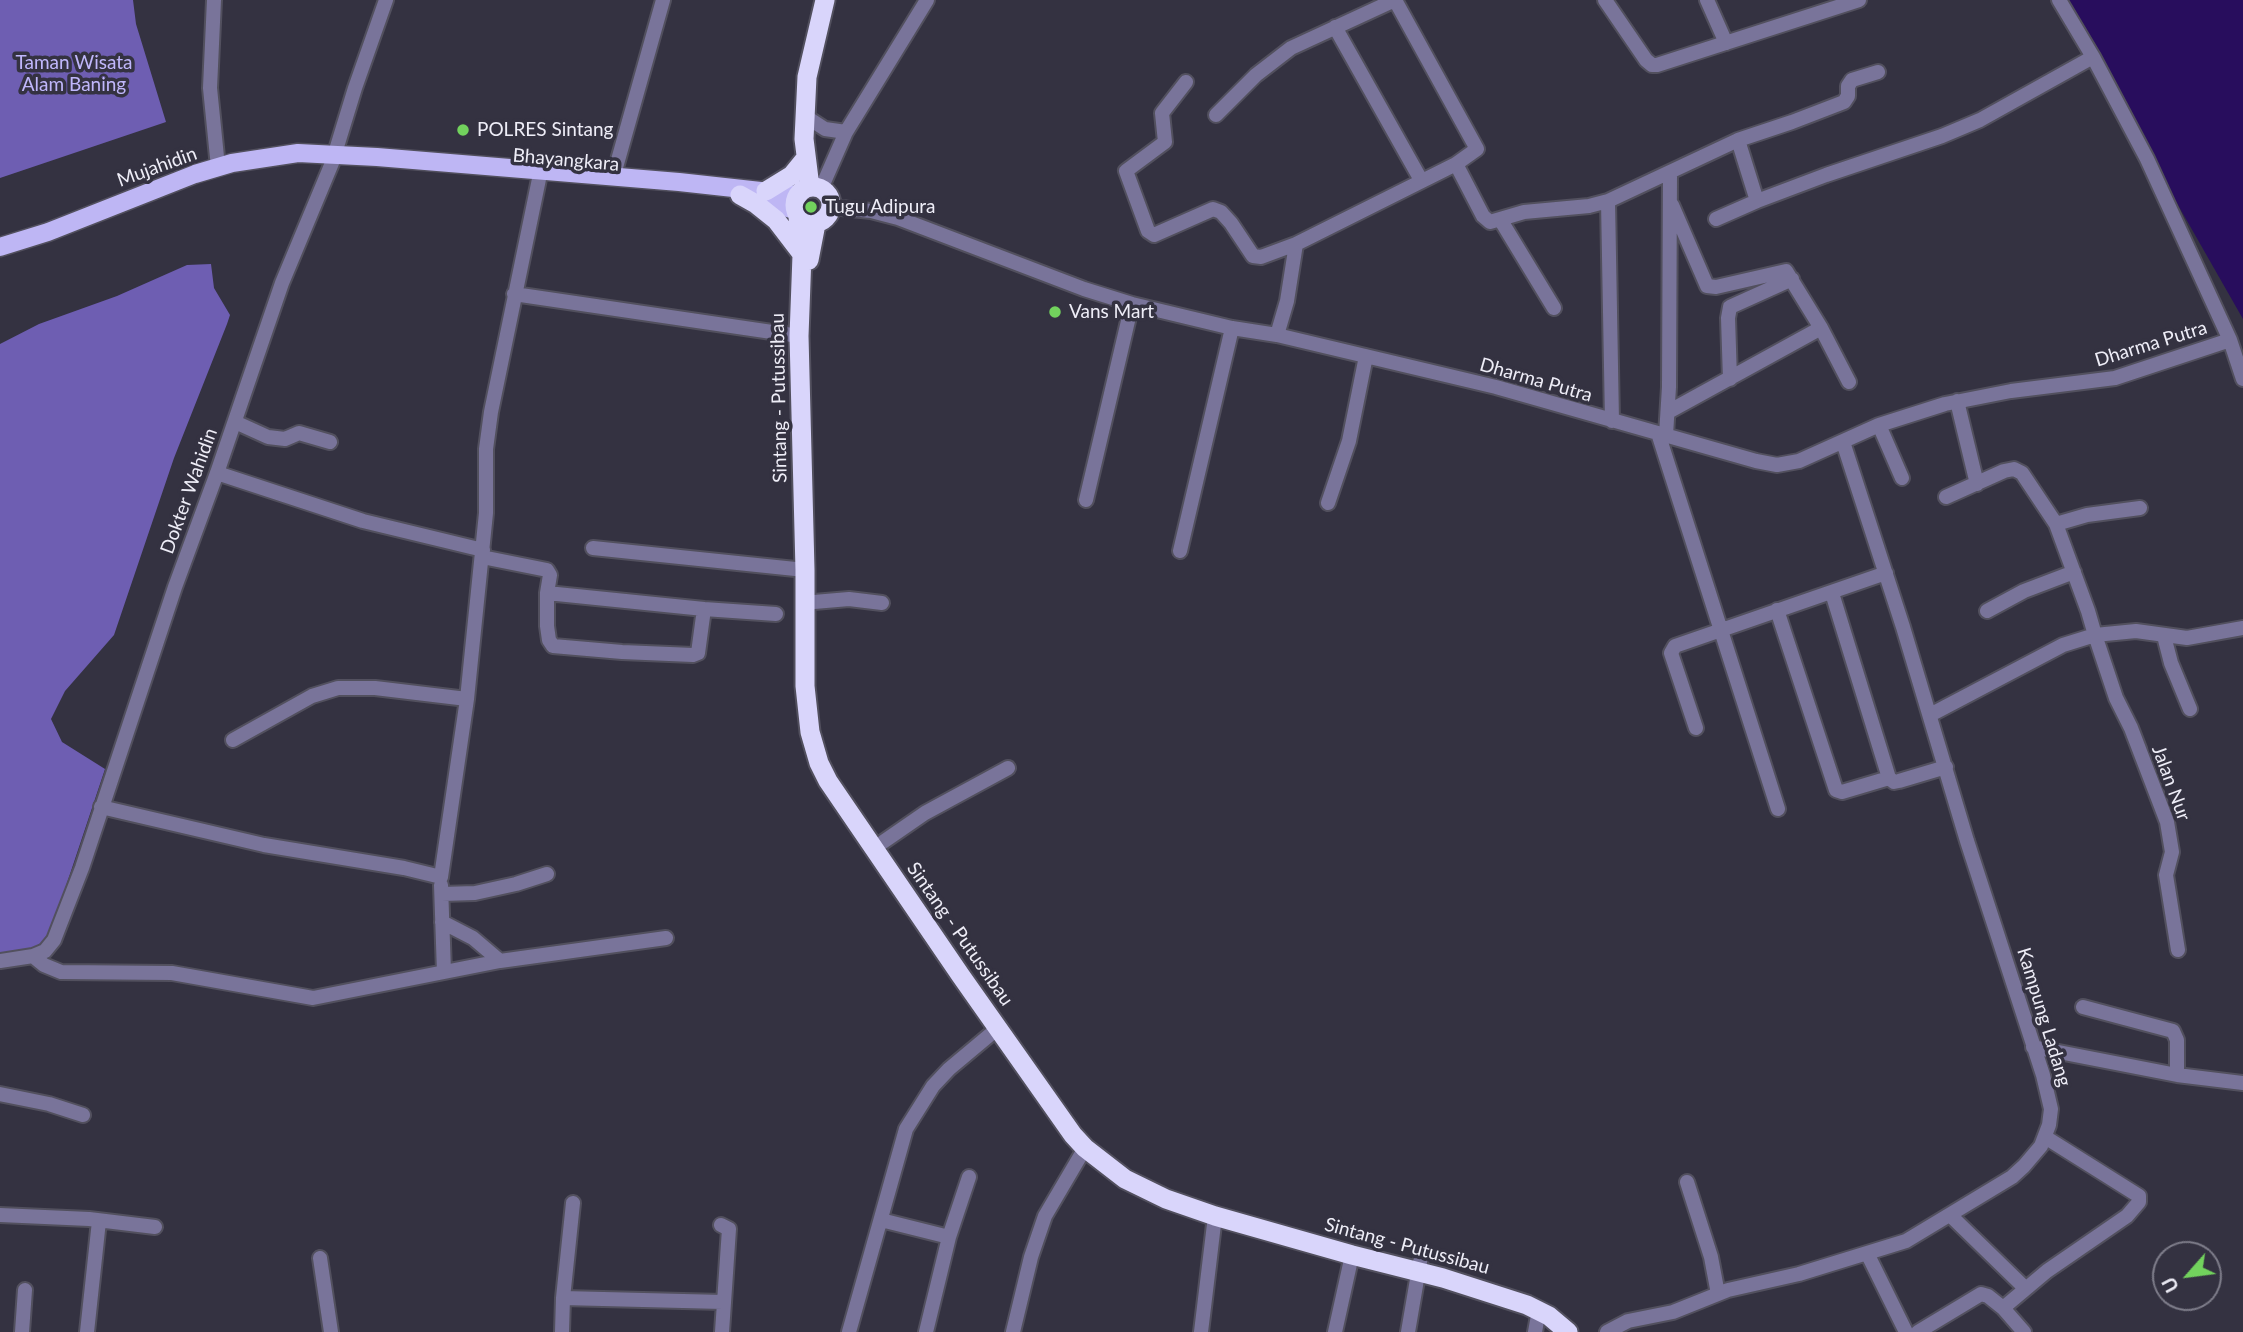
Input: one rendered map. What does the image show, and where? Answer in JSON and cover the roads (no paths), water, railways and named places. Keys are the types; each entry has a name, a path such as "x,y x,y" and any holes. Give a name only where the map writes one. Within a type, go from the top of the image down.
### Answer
{"highway":[{"name":"Sintang - Putussibau","path":"825,0 807,77 807,335 815,700 820,736 837,777 883,842 998,1028 1057,1113 1085,1148 1125,1179 1214,1216 1352,1255 1492,1283 1539,1299 1582,1332"},
{"path":"766,191 792,175 806,159"},
{"path":"740,195 776,220 802,255"},
{"path":"806,204 828,196 831,207"},
{"name":"Sintang - Putussibau","path":"806,204 799,336 807,714 819,763 842,803 1080,1129 1097,1147 1125,1168 1167,1190 1194,1200 1419,1268 1539,1310 1569,1332"}],"main road":[{"name":"Mujahidin","path":"0,247 26,240 218,167 279,154 334,158"},
{"name":"Mujahidin","path":"0,257 51,242 205,179 260,167 334,158"},
{"name":"Bhayangkara","path":"334,158 766,191 806,204"},
{"name":"Bhayangkara","path":"334,158 539,179 740,195 770,202 806,204"}],"street":[{"path":"214,0 210,88 218,167"},
{"name":"Dokter Wahidin","path":"33,956 45,951 54,940 82,868 174,587 218,473 282,283 334,158 386,0"},
{"path":"613,178 663,0"},
{"path":"806,204 846,132 927,0"},
{"path":"1605,0 1652,65 1663,64 1859,0"},
{"path":"1707,0 1726,43"},
{"name":"Dharma Putra","path":"2059,0 2093,57 2147,159 2230,340 2243,379"},
{"path":"1186,82 1162,113 1165,142 1126,171 1148,231 1154,235 1213,209 1221,212 1231,223 1253,256 1261,257 1296,244 1456,164 1475,152 1477,145 1387,2 1306,39 1275,59 1216,114"},
{"path":"1335,27 1421,180"},
{"path":"1716,219 1826,175 1942,136 1980,120 2093,57"},
{"path":"1456,164 1483,216 1490,222 1524,212 1590,206 1608,201 1738,139 1844,102 1852,80 1878,72"},
{"path":"805,116 825,129 846,132"},
{"path":"1738,139 1757,201"},
{"path":"1670,172 1668,412 1662,434 1778,808"},
{"path":"444,972 441,877 467,699 486,513 487,441 514,293 539,179"},
{"path":"1670,200 1707,285 1716,287 1786,271 1821,327 1849,382"},
{"path":"1608,201 1612,421"},
{"name":"Dharma Putra","path":"831,207 871,211 898,218 1084,289 1132,304 1496,387 1777,465 1798,461 1879,425 1957,401 2011,391 2115,378 2230,340"},
{"path":"1500,219 1554,308"},
{"path":"1277,335 1287,301 1296,244"},
{"path":"1730,379 1730,307 1792,279"},
{"path":"514,293 799,336"},
{"path":"1086,500 1132,304"},
{"path":"1668,412 1821,327"},
{"path":"1180,551 1232,328"},
{"path":"1328,503 1349,441 1366,356"},
{"path":"1946,497 1977,484 1957,401"},
{"path":"235,422 268,437 285,439 299,433 330,442"},
{"path":"1879,425 1902,478"},
{"name":"Kampung Ladang","path":"1607,1332 1628,1321 1673,1311 1718,1294 1799,1274 1906,1241 2012,1177 2031,1160 2045,1137 2050,1118 2049,1097 1843,442"},
{"name":"Jalan Nur","path":"1977,484 2004,471 2017,470 2056,524 2120,707 2131,728 2167,822 2172,852 2166,875 2178,950"},
{"path":"218,473 363,521 547,570 550,575 547,626 553,646 693,655 698,653 700,646 704,609"},
{"path":"2056,524 2087,515 2140,508"},
{"path":"593,548 805,570"},
{"path":"1987,611 2024,592 2074,572"},
{"path":"1696,728 1671,653 1675,646 1886,573"},
{"path":"547,593 776,614"},
{"path":"1832,593 1889,778 1894,782 1946,768"},
{"path":"814,602 849,599 882,603"},
{"path":"1777,610 1835,787 1842,792 1889,778"},
{"path":"1930,715 2063,645 2095,635 2136,631 2187,638 2243,628"},
{"path":"2164,636 2171,663 2190,709"},
{"path":"233,740 312,696 338,688 375,688 467,699"},
{"path":"883,842 925,813 1008,768"},
{"path":"101,807 264,845 404,867 441,877"},
{"path":"442,894 475,893 547,874"},
{"path":"442,922 473,938 500,961"},
{"path":"0,961 33,956 44,965 61,972 172,973 313,998 500,961 666,938"},
{"path":"2083,1007 2173,1031 2177,1040 2177,1075"},
{"path":"849,1332 906,1129 918,1106 949,1069 998,1028"},
{"path":"2033,1047 2177,1075 2243,1083"},
{"path":"0,1094 49,1104 83,1115"},
{"path":"2003,1308 2025,1288 2127,1216 2140,1199 2126,1187 2045,1137"},
{"path":"1013,1332 1031,1257 1045,1216 1085,1148"},
{"path":"926,1332 948,1237 969,1177"},
{"path":"1687,1182 1712,1257 1718,1294"},
{"path":"562,1332 573,1203"},
{"path":"0,1215 155,1227"},
{"path":"1950,1215 2025,1288"},
{"path":"1200,1332 1214,1216"},
{"path":"881,1220 948,1237"},
{"path":"87,1332 99,1221"},
{"path":"721,1225 729,1229 722,1332"},
{"path":"1867,1253 1906,1332"},
{"path":"1335,1332 1352,1255"},
{"path":"320,1258 331,1332"},
{"path":"1408,1332 1419,1268"},
{"path":"22,1332 25,1290"},
{"path":"1917,1332 1981,1294 2003,1308 2024,1332"},
{"path":"563,1298 723,1302"},
{"path":"1535,1332 1539,1310"}],"place":[{"name":"POLRES Sintang","path":"463,130"},
{"name":"Tugu Adipura","path":"811,207"},
{"name":"Vans Mart","path":"1055,312"}],"park label":[{"name":"Taman Wisata Alam Baning","path":"74,74"}]}
